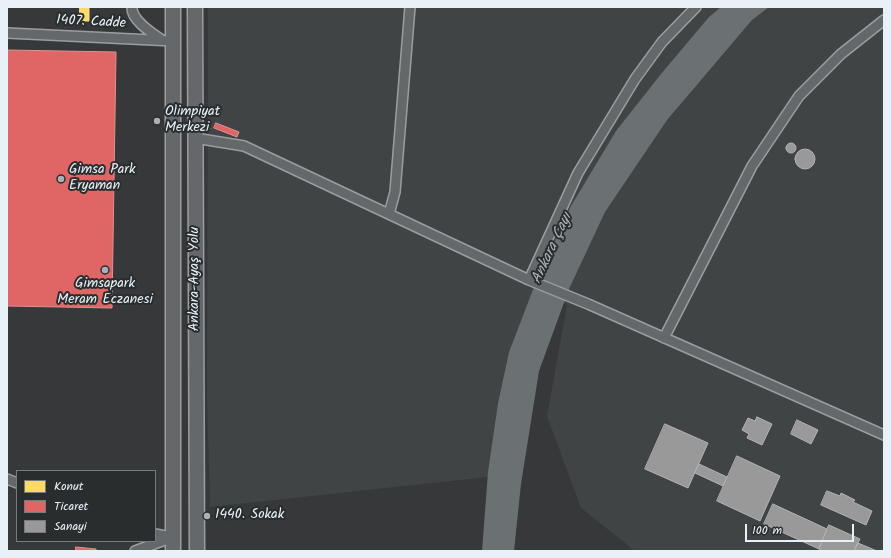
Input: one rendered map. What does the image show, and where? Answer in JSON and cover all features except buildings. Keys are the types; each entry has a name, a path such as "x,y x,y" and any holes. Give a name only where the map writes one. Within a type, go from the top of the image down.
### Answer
{"highway":[{"name":"Ankara-Ayaş Yolu","path":"173,7 167,40 173,544"},
{"name":"Ankara-Ayaş Yolu","path":"195,7 198,551"}],"street":[{"path":"132,7 132,11 140,23 167,40"},
{"path":"389,214 395,192 410,7"},
{"path":"529,280 578,173 635,79 662,42 696,7"},
{"path":"664,338 752,166 799,96 841,54 884,20"},
{"name":"1407. Cadde","path":"7,33 167,40"},
{"path":"195,138 244,146 529,280 588,304 884,435"},
{"path":"156,535 173,544"},
{"path":"135,551 173,544"}],"shaded area":[{"path":"208,7 884,7 884,551 635,551 581,508 547,416 567,305 534,288 509,352 498,403 488,477 210,507 207,399"}],"water":[{"name":"Ankara Çayı","path":"721,7 769,7 752,20 667,120 605,212 569,289 539,371 521,484 514,551 482,551 488,472 498,403 509,352 534,287 571,206 616,131 709,17"}],"place":[{"name":"Olimpiyat Merkezi","path":"157,121"},
{"name":"Gimsa Park Eryaman","path":"61,179"},
{"name":"Gimsapark Meram Eczanesi","path":"105,270"},
{"name":"1440. Sokak","path":"207,516"}]}
